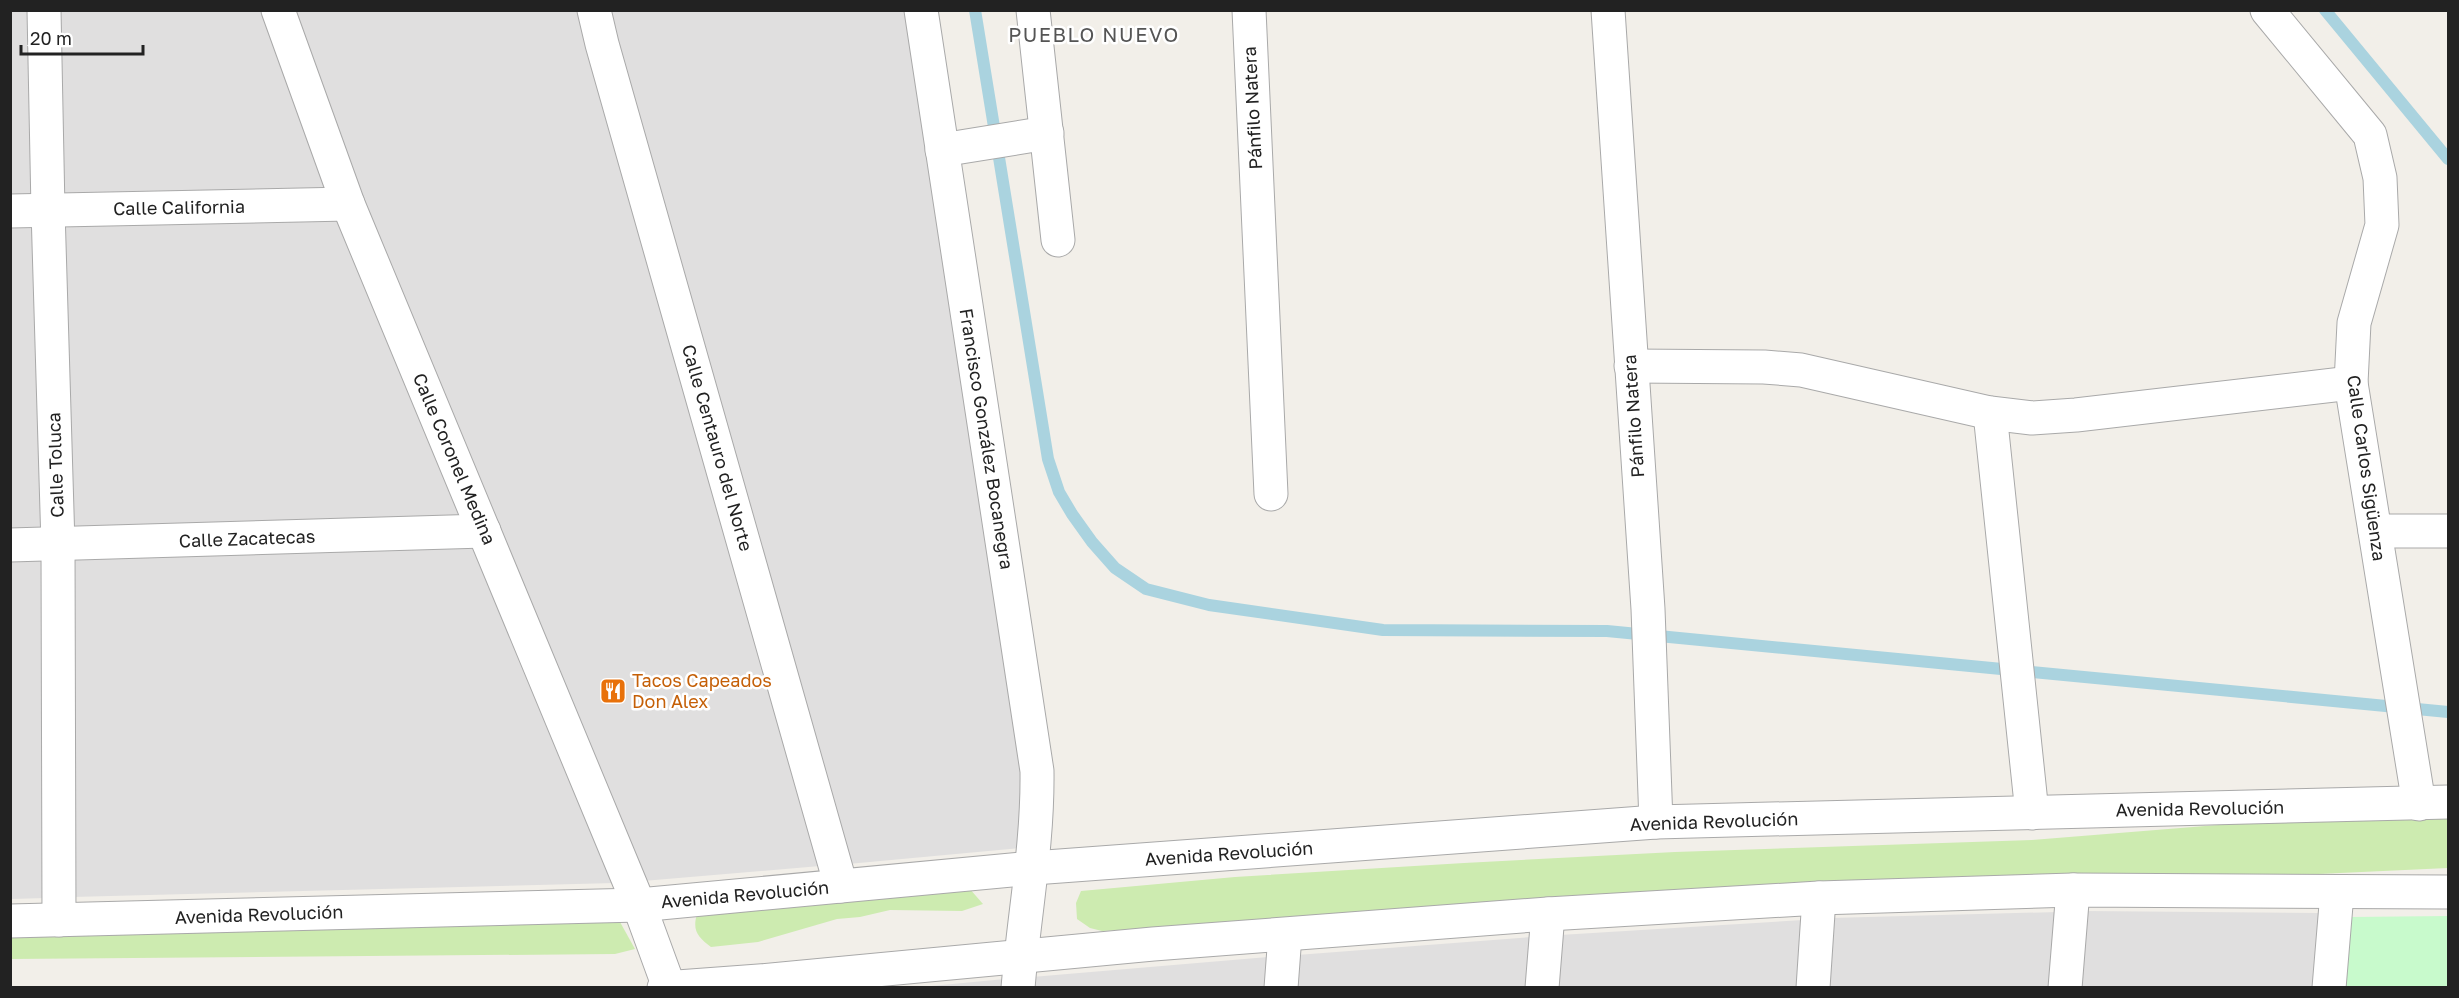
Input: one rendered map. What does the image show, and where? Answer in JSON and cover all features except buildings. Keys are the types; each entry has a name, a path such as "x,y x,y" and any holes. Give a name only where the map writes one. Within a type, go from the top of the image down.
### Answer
{"street":[{"name":"Calle Toluca","path":"44,10 58,545 59,920"},
{"name":"Calle Coronel Medina","path":"278,10 348,204 639,904 669,987"},
{"name":"Calle Centauro del Norte","path":"594,10 841,886"},
{"name":"Francisco González Bocanegra","path":"921,10 1037,771 1037,807 1032,868 1018,987"},
{"path":"1032,10 1058,240"},
{"name":"Pánfilo Natera","path":"1249,10 1271,494"},
{"name":"Pánfilo Natera","path":"1608,10 1648,609 1656,822"},
{"name":"Calle Carlos Sigüenza","path":"2267,10 2370,135 2379,178 2382,225 2354,324 2351,383 2375,531 2434,803"},
{"path":"942,150 1047,133"},
{"name":"Calle California","path":"10,211 348,204"},
{"path":"1631,366 1764,367 1801,370 1990,413 2032,418 2076,415 2351,383"},
{"path":"1990,413 2032,813"},
{"name":"Calle Zacatecas","path":"10,545 484,531"},
{"path":"2375,531 2448,531"},
{"name":"Avenida Revolución","path":"10,921 639,904 1032,868 1656,822 2434,803"},
{"path":"2065,987 2073,890"},
{"path":"664,987 759,984 1021,955 1548,914 1819,898 2073,890 2448,892"},
{"path":"2329,987 2337,892"},
{"path":"1813,987 1819,898"},
{"path":"1542,987 1548,914"},
{"path":"1281,987 1285,935"}],"shaded area":[{"path":"10,11 31,11 34,198 11,198"},
{"path":"57,11 264,11 330,191 61,195"},
{"path":"293,11 581,11 820,866 643,881 349,168"},
{"path":"608,11 907,11 1023,765 1021,848 848,864"},
{"path":"339,217 464,520 71,528 61,224"},
{"path":"32,223 46,529 11,530 10,224"},
{"path":"474,545 615,883 72,897 72,557"},
{"path":"10,560 44,560 46,898 11,899"},
{"path":"2085,911 2319,913 2315,987 2079,988"},
{"path":"2057,912 2051,987 1826,988 1831,918"},
{"path":"1803,920 1798,987 1556,988 1560,935"},
{"path":"1532,937 1528,987 1295,988 1297,955"},
{"path":"1268,957 1266,987 1031,988 1032,977"},
{"path":"1005,979 1004,987 921,987"}],"green space":[{"path":"2448,813 2448,868 1102,931 1090,928 1077,919 1076,903 1081,891 1235,877 1675,852 2032,840 2255,822"},
{"path":"969,888 983,904 962,911 890,910 860,917 837,919 758,942 711,947 697,933 695,925 697,914"},
{"path":"603,915 620,922 635,949 615,954 11,959 10,928"},
{"path":"2448,916 2448,987 2345,988 2350,917"}],"waterway":[{"path":"975,10 1048,459 1059,492 1092,542 1115,568 1146,589 1209,605 1383,630 1607,631 2448,712"},
{"path":"2325,10 2448,159"}],"place":[{"name":"Tacos Capeados Don Alex","path":"613,691"}],"district":[{"name":"PUEBLO NUEVO","path":"1094,35"}]}
